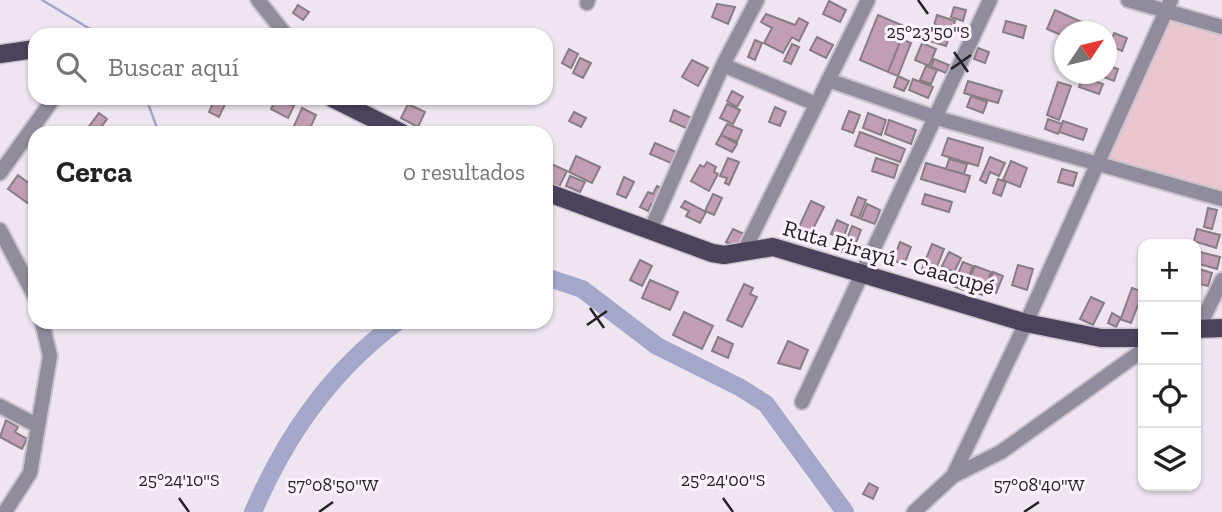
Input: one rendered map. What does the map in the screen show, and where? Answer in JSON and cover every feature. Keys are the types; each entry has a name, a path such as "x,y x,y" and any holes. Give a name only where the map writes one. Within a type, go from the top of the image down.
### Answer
{"main road":[{"path":"0,54 28,50"},
{"path":"347,105 388,126"},
{"name":"Ruta Pirayú - Caacupé","path":"553,195 712,253 724,255 772,247 1026,323 1101,338 1138,338"},
{"path":"1201,329 1222,328"}],"street":[{"path":"258,0 280,28"},
{"path":"650,232 723,65 757,0"},
{"path":"744,251 868,0"},
{"path":"802,402 990,0"},
{"path":"1128,0 1169,6 1222,27"},
{"path":"953,476 1026,323 1169,6"},
{"path":"723,65 816,104"},
{"path":"828,80 937,118 1222,199"},
{"path":"34,126 49,105"},
{"path":"0,173 28,134"},
{"path":"0,230 28,284"},
{"path":"1201,321 1222,280"},
{"path":"5,512 30,472 50,356 44,329"},
{"path":"914,512 953,476 1001,452 1138,354"},
{"path":"0,406 38,426"}],"shaded area":[{"path":"1166,11 1222,27 1222,199 1098,162"}],"building":[{"path":"829,1 846,10 840,22 823,14"},
{"path":"717,4 735,7 728,24 712,17"},
{"path":"298,5 309,12 303,20 293,13"},
{"path":"954,7 966,10 963,21 951,17"},
{"path":"1055,10 1079,21 1054,21 1054,32 1047,29"},
{"path":"766,14 795,25 799,18 808,23 799,41 792,37 783,53 764,43 772,28 761,22"},
{"path":"878,15 906,27 888,72 860,60"},
{"path":"937,15 955,21 952,31 934,25"},
{"path":"1006,21 1026,26 1023,38 1003,32"},
{"path":"933,32 949,37 946,46 930,41"},
{"path":"1117,34 1127,38 1122,51 1117,49"},
{"path":"817,37 833,45 826,58 810,50"},
{"path":"901,39 911,43 898,76 888,72"},
{"path":"755,40 762,43 755,60 748,57"},
{"path":"922,43 936,49 929,66 915,60"},
{"path":"792,44 799,47 791,64 784,61"},
{"path":"978,48 989,52 985,63 974,59"},
{"path":"569,49 578,54 571,68 562,63"},
{"path":"580,58 591,63 583,78 573,73"},
{"path":"934,59 949,65 946,73 931,67"},
{"path":"692,60 708,68 698,86 682,77"},
{"path":"926,66 937,70 931,84 920,80"},
{"path":"898,76 909,81 904,91 894,87"},
{"path":"913,79 933,87 928,98 909,90"},
{"path":"968,81 1002,91 998,103 964,93"},
{"path":"1057,84 1071,86 1059,120 1047,115"},
{"path":"1080,84 1103,84 1099,94 1079,87"},
{"path":"732,91 743,97 737,107 727,101"},
{"path":"971,96 987,102 983,113 967,107"},
{"path":"727,104 740,110 733,124 720,118"},
{"path":"212,105 225,105 219,117 209,112"},
{"path":"273,105 294,106 288,118 271,109"},
{"path":"408,105 425,112 418,126 401,118"},
{"path":"775,107 786,112 780,126 769,122"},
{"path":"302,108 316,115 311,126 294,126"},
{"path":"674,110 692,118 688,129 670,121"},
{"path":"849,111 860,115 853,133 842,129"},
{"path":"574,112 586,118 581,127 569,121"},
{"path":"99,113 107,119 102,126 89,126"},
{"path":"868,113 886,120 881,135 863,128"},
{"path":"1048,119 1062,124 1058,134 1045,129"},
{"path":"889,120 916,130 911,144 885,134"},
{"path":"1063,121 1087,129 1083,140 1059,132"},
{"path":"727,124 742,130 737,142 721,135"},
{"path":"860,132 905,149 900,162 855,146"},
{"path":"721,135 737,144 732,152 716,144"},
{"path":"948,138 983,148 978,166 942,155"},
{"path":"655,143 676,152 671,163 650,154"},
{"path":"576,156 600,167 592,183 569,172"},
{"path":"990,157 1005,163 999,176 990,172 986,183 980,180"},
{"path":"728,158 739,162 729,185 725,183 727,178 720,176"},
{"path":"876,158 898,165 894,178 872,171"},
{"path":"949,159 967,164 964,174 946,169"},
{"path":"1011,161 1027,168 1020,187 1003,180"},
{"path":"707,162 716,167 714,172 718,174 709,191 691,181 700,165 704,167"},
{"path":"926,163 970,176 965,192 921,179"},
{"path":"553,165 567,171 559,187 553,184"},
{"path":"1062,169 1077,173 1073,186 1058,182"},
{"path":"18,175 28,183 28,203 8,189"},
{"path":"570,176 585,182 580,192 566,186"},
{"path":"624,177 634,182 626,198 617,194"},
{"path":"998,179 1006,182 1001,196 993,193"},
{"path":"657,186 665,190 657,207 651,204 648,211 640,207 648,192 653,194"},
{"path":"713,194 722,198 714,215 705,211"},
{"path":"925,194 952,202 949,212 922,204"},
{"path":"858,197 866,200 859,218 851,215"},
{"path":"685,201 706,212 700,223 686,216 689,211 681,207"},
{"path":"811,201 824,207 810,235 798,229"},
{"path":"867,204 880,210 875,224 861,219"},
{"path":"1208,208 1217,210 1212,229 1204,227"},
{"path":"837,220 848,225 843,239 831,234"},
{"path":"852,226 861,230 851,255 842,252"},
{"path":"733,229 746,235 739,249 726,242"},
{"path":"1197,229 1220,235 1216,248 1201,243 1201,239 1194,239"},
{"path":"900,242 911,247 904,265 893,260"},
{"path":"932,244 944,249 934,274 922,269"},
{"path":"949,252 961,258 954,272 942,266"},
{"path":"1201,252 1220,257 1217,269 1201,264"},
{"path":"640,260 652,266 642,286 630,280"},
{"path":"963,262 973,266 963,290 953,286"},
{"path":"1018,265 1033,269 1027,290 1012,285"},
{"path":"975,266 991,272 982,295 966,288"},
{"path":"1201,270 1212,273 1208,286 1201,284"},
{"path":"993,272 1003,276 996,293 986,289"},
{"path":"650,280 678,292 670,310 642,298"},
{"path":"744,284 753,288 750,294 757,297 742,327 727,320"},
{"path":"1132,288 1138,290 1138,305 1131,323 1120,319 1116,327 1108,323 1112,313 1121,318"},
{"path":"1091,297 1104,303 1093,325 1080,319"},
{"path":"684,312 713,326 702,349 673,335"},
{"path":"718,337 733,344 728,358 712,351"},
{"path":"788,341 808,350 800,369 778,363"},
{"path":"6,420 18,427 15,432 27,439 22,449 0,437"},
{"path":"869,483 878,488 873,499 863,494"}],"waterway":[{"path":"42,0 88,28"},
{"path":"149,105 156,126"},
{"path":"553,279 582,289 657,346 741,388 766,404 845,512"},
{"path":"253,512 280,457 312,407 351,362 388,329"}]}
